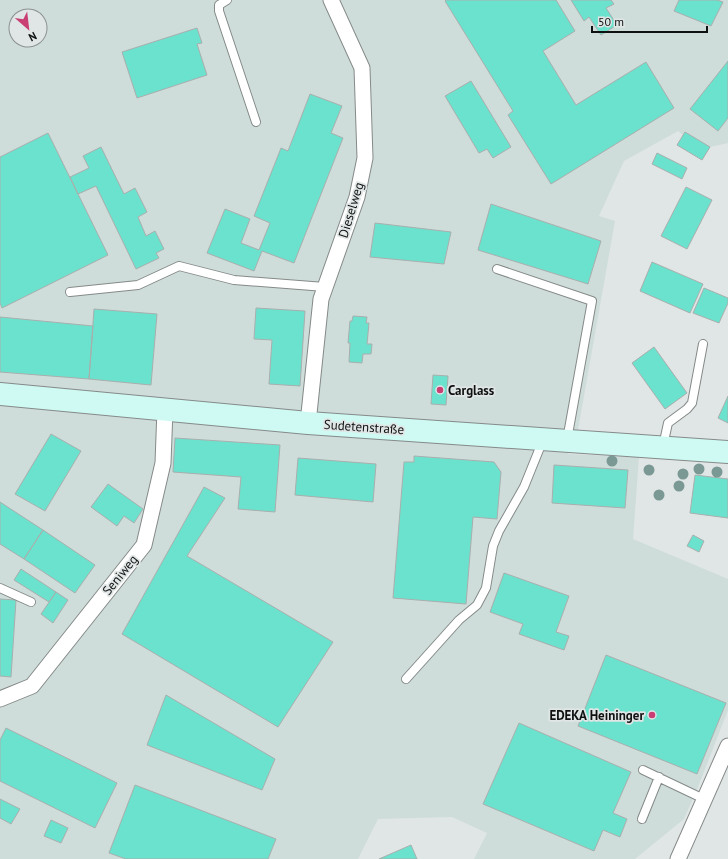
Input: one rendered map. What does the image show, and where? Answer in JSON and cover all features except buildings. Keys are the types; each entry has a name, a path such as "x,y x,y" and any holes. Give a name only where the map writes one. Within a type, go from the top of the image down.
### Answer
{"street":[{"name":"Dieselweg","path":"308,422 321,299 357,197 365,158 362,68 331,0"},
{"name":"Sudetenstraße","path":"0,394 308,422 728,452"},
{"name":"Seniweg","path":"0,699 32,686 144,545 163,463 165,409"},
{"path":"678,859 728,746"}],"lane":[{"path":"227,0 219,5 219,11 256,122"},
{"path":"70,292 138,285 179,266 234,280 325,288"},
{"path":"497,269 592,301 567,441"},
{"path":"663,447 668,423 687,409 692,403 703,344"},
{"path":"406,678 459,620 477,605 486,588 493,546 499,531 524,486 543,439"},
{"path":"0,588 31,602"},
{"path":"643,770 704,799"},
{"path":"642,819 659,777"}],"shaded area":[{"path":"0,0 728,0 728,143 701,149 678,131 624,161 599,216 615,221 578,430 568,454 639,457 633,539 728,579 728,710 698,787 684,819 635,859 474,859 487,833 452,817 378,819 358,859 0,859"}],"place":[{"name":"Carglass","path":"440,390"},
{"name":"EDEKA Heininger","path":"652,715"}]}
